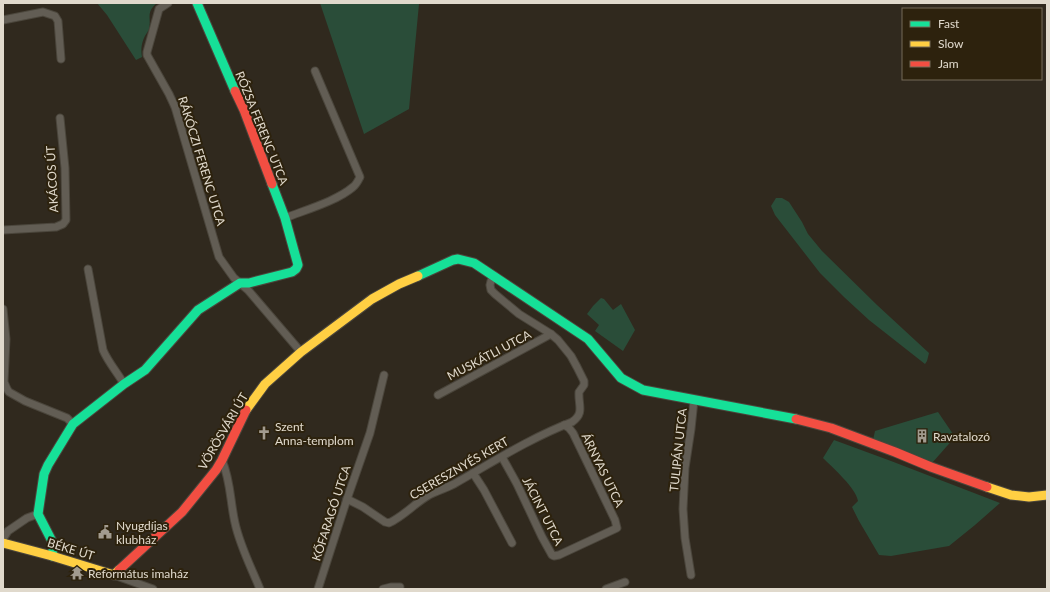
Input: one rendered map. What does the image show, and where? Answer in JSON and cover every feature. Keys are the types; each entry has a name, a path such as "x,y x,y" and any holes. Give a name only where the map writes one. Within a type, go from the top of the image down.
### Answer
{"main road":[{"name":"RÓZSA FERENC UTCA","path":"197,3 244,110 285,218 298,265 292,272 249,283 240,283"},
{"name":"VÖRÖSVÁRI ÚT","path":"114,575 182,512 216,470 241,420 265,384 302,352 372,299 400,284 453,260 474,263 588,339 621,378 642,390 804,420 831,428 938,470 1012,496 1029,498 1047,495"},
{"path":"52,556 54,545 38,514 44,474 73,424 124,384 145,370 198,310 240,283"},
{"name":"BÉKE ÚT","path":"5,536 52,556 114,575"}],"street":[{"name":"RÁKÓCZI FERENC UTCA","path":"168,3 159,9 147,54 175,107 219,257 234,278 248,290 302,352"},
{"path":"3,20 43,12 55,16 58,21 61,59"},
{"path":"285,218 336,198 353,187 360,177 315,71"},
{"name":"AKÁCOS ÚT","path":"3,230 56,227 63,224 66,220 65,168 60,118"},
{"path":"88,268 102,350 107,361 116,371 124,384"},
{"path":"495,276 490,281 491,290 522,316 551,334"},
{"path":"3,309 6,346 4,382 7,389 9,392 25,401 67,418 73,424"},
{"name":"MUSKÁTLI UTCA","path":"438,395 551,334"},
{"name":"CSERESZNYÉS KERT","path":"347,499 389,523 400,517 428,496 453,484 531,440 577,419 580,412 579,392 584,385 584,381 571,356 551,334"},
{"name":"KŐFARAGÓ UTCA","path":"318,589 370,433 384,375"},
{"name":"TULIPÁN UTCA","path":"691,575 685,538 683,509 685,468 694,400"},
{"name":"ÁRNYAS UTCA","path":"564,425 570,428 573,433 613,516 617,528"},
{"name":"JÁCINT UTCA","path":"502,457 552,555 559,555 617,528"},
{"path":"222,460 230,486 239,538 260,589"},
{"path":"473,473 484,490 512,543"},
{"path":"5,536 28,518 38,514"},
{"name":"BÉKE ÚT","path":"114,575 153,589"},
{"path":"606,589 625,582"},
{"path":"383,589 400,587"}],"green space":[{"path":"97,3 157,3 150,13 150,25 144,37 141,50 142,57 136,60 107,15"},
{"path":"320,3 420,3 409,109 364,134"},
{"path":"776,198 782,198 789,202 808,234 822,251 929,353 925,364 869,320 820,273 775,215 771,206"},
{"path":"601,298 604,299 613,310 621,304 635,330 623,351 595,331 599,325 587,314"},
{"path":"938,412 955,437 932,463 873,440 875,431"},
{"path":"834,440 1000,503 949,546 891,556 879,555 852,507 858,501 853,490 844,478 823,458"}],"traffic: fast":[{"path":"197,3 235,91"},
{"path":"52,556 54,545 38,514 44,474 73,424 124,384 145,370 198,310 240,283 249,283 292,272 296,269 298,265 285,218 272,184"},
{"path":"418,276 453,260 458,259 474,263 588,339 621,378 643,390 796,419"}],"traffic: slow":[{"path":"246,410 265,384 301,352 372,299 399,284 418,276"},
{"path":"987,487 1011,495 1029,497 1047,495"},
{"path":"3,543 114,575 119,570"}],"traffic: jam":[{"path":"235,91 244,110 272,184"},
{"path":"119,570 182,512 216,470 246,410"},
{"path":"796,419 831,428 987,487"}],"place":[{"name":"Szent Anna-templom","path":"264,433"},
{"name":"Ravatalozó","path":"922,436"},
{"name":"Nyugdíjas klubház","path":"105,532"},
{"name":"Református imaház","path":"77,573"}]}
